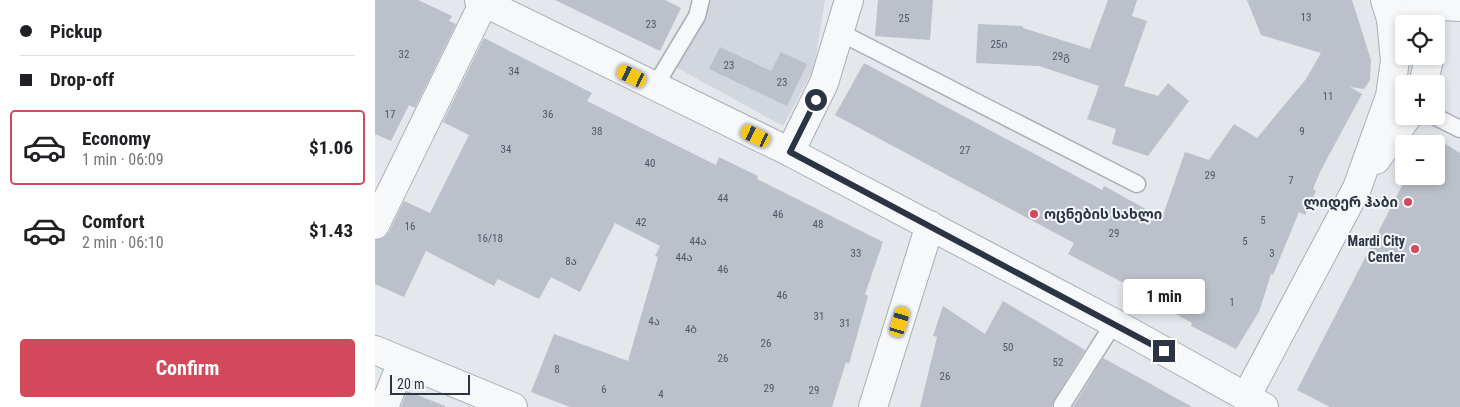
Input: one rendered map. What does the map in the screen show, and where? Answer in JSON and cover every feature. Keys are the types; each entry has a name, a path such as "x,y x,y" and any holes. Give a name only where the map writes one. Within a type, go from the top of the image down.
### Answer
{"street":[{"path":"790,152 825,83 849,0"},
{"path":"375,225 482,1 790,152 1114,323 1255,402 1395,103"},
{"path":"1396,75 1388,9 1427,10 1460,7"},
{"path":"1357,188 1402,125"},
{"path":"873,407 930,225"},
{"path":"375,350 513,407"},
{"path":"384,407 402,362"}],"lane":[{"path":"655,86 697,16 701,0"},
{"path":"841,33 1137,184"},
{"path":"1445,122 1460,129"},
{"path":"1062,405 1114,323"}],"shaded area":[{"path":"704,0 825,0 814,68 783,126 672,65"}],"building":[{"path":"375,0 418,0 452,16 449,21 456,24 415,108 409,105 391,141 375,134"},
{"path":"555,0 665,0 681,8 660,51"},
{"path":"878,0 933,0 930,40 875,36"},
{"path":"1108,0 1137,0 1132,16 1147,21 1124,86 1158,96 1168,83 1189,101 1148,156 1112,144 1116,129 1087,119 1099,86 1039,66 976,63 978,24 1023,26 1023,28 1090,49"},
{"path":"1247,0 1352,0 1371,60 1370,80 1364,89 1350,87 1362,94 1321,170 1313,189 1316,191 1305,215 1299,212 1273,275 1271,274 1259,312 1236,349 1191,326 1192,323 1138,293 1139,291 1068,254 1074,243 835,115 864,63 1102,190 1104,186 1162,218 1185,152 1209,160 1234,124 1257,138 1306,79 1321,53 1261,35"},
{"path":"484,38 592,93 587,101 716,165 719,157 758,176 757,179 883,242 865,294 868,296 849,364 846,362 832,407 570,407 531,392 554,334 628,361 658,257 655,256 660,246 615,223 580,292 551,277 539,299 498,279 494,286 426,251 404,297 375,284 375,240 383,238 389,232 404,201 430,213 469,135 443,122"},
{"path":"720,47 771,71 781,52 807,64 787,106 709,69"},
{"name":"Mardi City Center","path":"1445,144 1460,153 1460,407 1330,407 1297,390 1402,185 1445,185"},
{"path":"1003,301 1085,350 1054,400 1052,407 920,407 937,337 933,336 943,306 985,334"},
{"path":"1103,358 1149,383 1192,407 1073,407"},
{"path":"407,391 445,406 445,407 401,407"}],"place":[{"name":"ლიდერ ჰაბი","path":"1408,202"},
{"name":"ოცნების სახლი","path":"1034,214"},
{"name":"Mardi City Center","path":"1415,249"}],"route":[{"path":"816,100 790,152 1164,351"}]}
